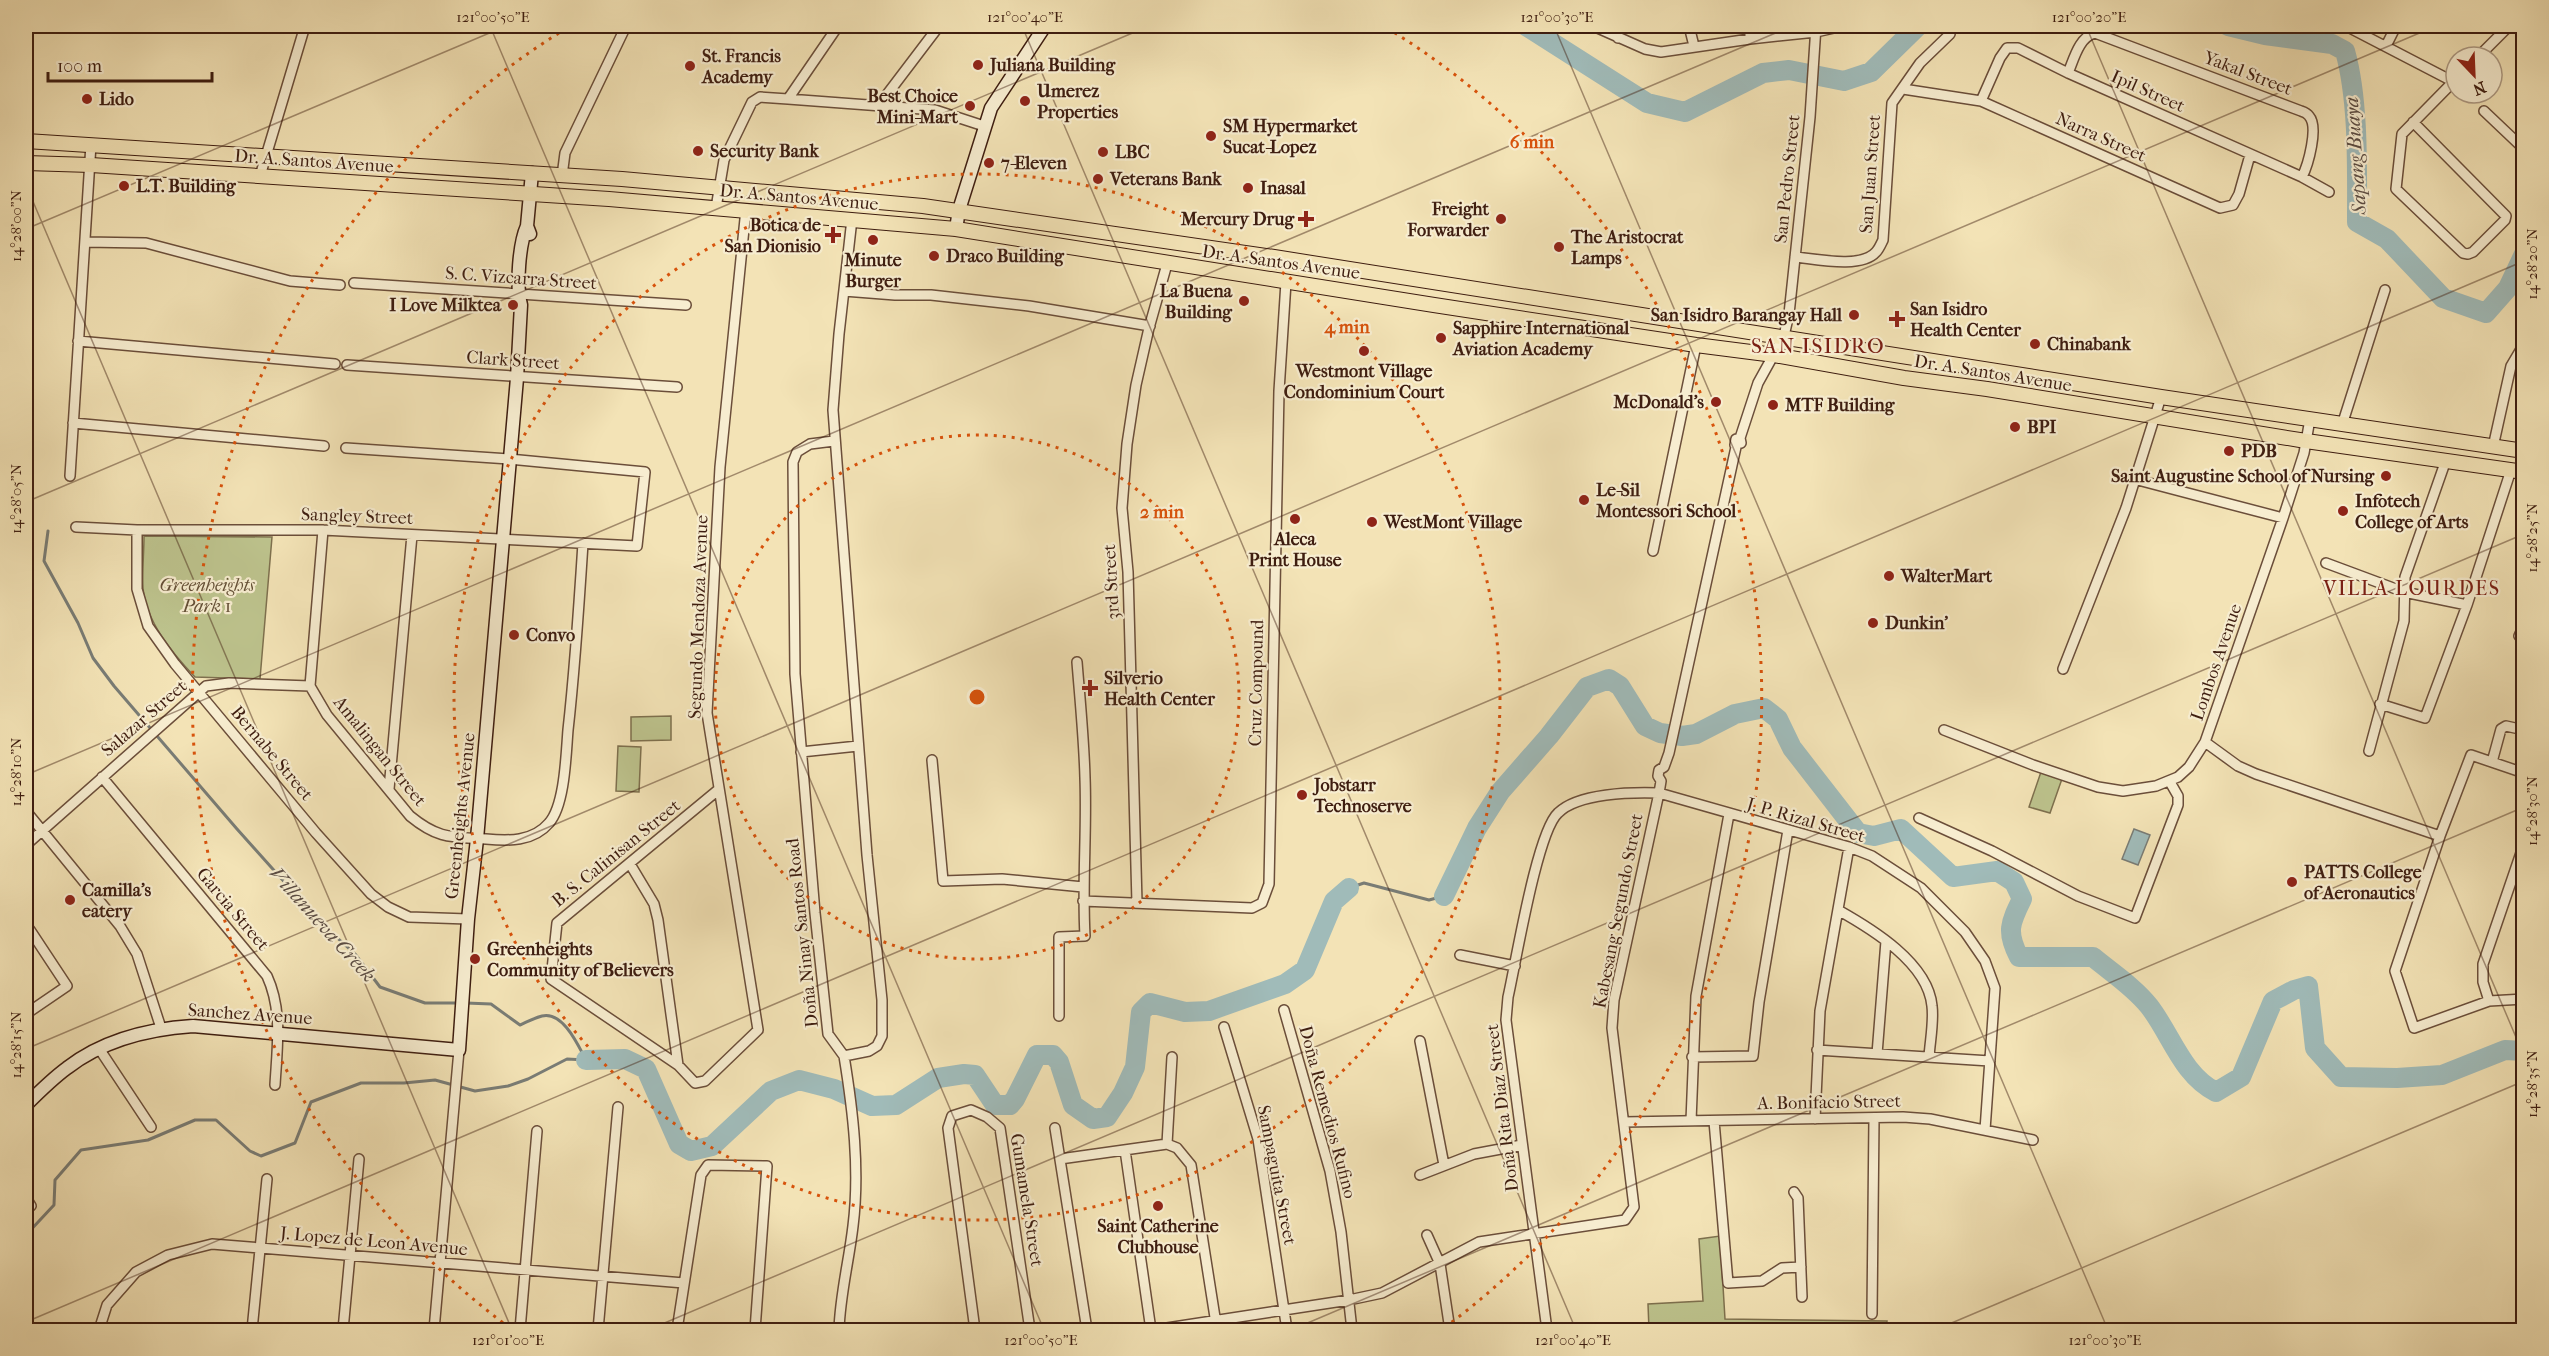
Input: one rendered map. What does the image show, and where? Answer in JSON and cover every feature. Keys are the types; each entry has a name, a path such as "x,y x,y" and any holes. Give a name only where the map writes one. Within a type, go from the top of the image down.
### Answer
{"main road":[{"name":"Dr. A. Santos Avenue","path":"26,141 532,173 719,187 959,210 2523,451"},
{"name":"Dr. A. Santos Avenue","path":"26,163 91,165 746,209 956,228 1167,264 1774,355 2306,441 2517,471"},
{"path":"1271,278 1274,257"}],"street":[{"path":"260,176 305,26"},
{"path":"562,176 565,153 626,26"},
{"path":"788,99 837,26"},
{"path":"879,105 939,26"},
{"path":"956,228 959,210 991,108 1045,26"},
{"path":"1593,26 1645,49 1661,52 1843,26"},
{"path":"1618,26 1618,38"},
{"path":"1689,26 1694,46"},
{"path":"1750,26 1750,39"},
{"path":"2346,26 2444,75"},
{"path":"2386,46 2396,26"},
{"path":"2490,45 2509,26"},
{"name":"San Pedro Street","path":"1784,336 1790,314 1813,83 1816,29"},
{"name":"Yakal Street","path":"2068,73 2082,40 2087,35 2095,33 2301,111 2310,116 2313,126 2309,162 2302,177"},
{"name":"San Juan Street","path":"1795,257 1845,262 1862,260 1875,254 1883,240 1892,103 1920,63 1950,34"},
{"name":"Ipil Street","path":"1981,101 2000,58 2007,48 2018,48 2068,73 2302,177 2329,192"},
{"name":"Narra Street","path":"1903,89 1981,101 2220,208 2233,205 2239,194 2250,155"},
{"path":"2413,122 2506,216 2505,220 2473,252 2463,253 2396,189 2402,134 2413,122 2444,92"},
{"path":"716,208 727,152 752,102 760,97 935,110 984,126"},
{"path":"2484,111 2523,149"},
{"path":"70,476 91,144"},
{"name":"Greenheights Avenue","path":"434,1330 459,1050 468,919 517,378 522,298 531,237 527,226 532,173"},
{"name":"Segundo Mendoza Avenue","path":"678,1065 694,1083 705,1081 758,1030 718,790 708,713 720,467 746,209"},
{"path":"839,1330 840,1306 853,1224 852,1100 844,1056 870,1051 877,1046 882,1036 882,1000 858,746 834,441 833,410 852,219"},
{"path":"85,242 146,243 290,281 340,285"},
{"name":"3rd Street","path":"1137,903 1128,572 1122,508 1126,444 1150,326 1167,264"},
{"name":"Cruz Compound","path":"1083,901 1252,908 1262,903 1269,884 1279,391 1286,282"},
{"name":"S. C. Vizcarra Street","path":"354,283 522,298 686,305"},
{"path":"2342,424 2385,290"},
{"path":"844,291 931,295 1029,306 1150,326"},
{"name":"Kabesang Segundo Street","path":"1440,1264 1479,1242 1625,1220 1631,1215 1634,1207 1613,1047 1614,1000 1659,793 1661,782 1658,777 1659,770 1664,767 1669,753 1738,442 1758,383 1784,336"},
{"path":"78,341 335,364"},
{"path":"2493,447 2511,366 2523,344"},
{"path":"1653,551 1696,345"},
{"name":"Clark Street","path":"347,365 677,387"},
{"path":"2063,669 2108,557 2161,397"},
{"name":"Lombos Avenue","path":"2310,419 2306,441 2283,518 2205,742 2238,766 2256,774 2440,836"},
{"path":"73,423 324,446"},
{"name":"Doña Ninay Santos Road","path":"834,441 810,444 797,452 794,462 795,674 828,1034 844,1056"},
{"path":"346,448 509,459"},
{"name":"Sangley Street","path":"76,527 137,530 323,530 637,546 645,472 509,459"},
{"path":"2368,751 2404,621 2405,578 2446,460"},
{"path":"2380,704 2425,718 2517,471"},
{"path":"2134,479 2283,518"},
{"name":"Bernabe Street","path":"137,530 137,590 148,626 175,664 316,833 371,894 388,907 409,917 468,919"},
{"path":"310,686 323,530"},
{"path":"389,789 412,535"},
{"name":"Amalingan Street","path":"310,686 327,715 410,816 424,828 438,836 477,839 516,841 536,834 550,822 562,791 576,651 583,543"},
{"path":"2326,563 2404,592 2467,605"},
{"path":"2519,636 2523,625"},
{"path":"1059,1016 1059,937 1085,936 1083,887 1085,778 1077,662"},
{"name":"Salazar Street","path":"26,845 199,692 210,685 229,682 310,686"},
{"path":"2492,762 2501,729 2506,726 2523,730"},
{"path":"1944,730 2025,762 2098,787 2123,791 2170,782 2189,767 2205,742"},
{"path":"801,752 858,746"},
{"path":"2523,773 2471,755 2440,836 2395,971 2414,1028 2489,1001 2523,999"},
{"path":"932,760 943,881 1002,879 1083,887"},
{"name":"Garcia Street","path":"102,777 267,976 276,995 278,1034 275,1085"},
{"path":"1919,818 1992,851 2078,896 2135,918 2178,804 2178,796 2170,782"},
{"name":"B. S. Calinisan Street","path":"678,1065 551,979 557,923 718,790"},
{"name":"Doña Rita Diaz Street","path":"1547,1330 1506,1020 1515,966 1543,837 1558,812 1571,804 1595,798 1633,792 1659,793"},
{"name":"J. P. Rizal Street","path":"1659,793 1849,847 1872,856 1921,888 1965,932 1985,961 1995,988 1985,1130"},
{"path":"26,811 120,926 137,954 161,1028"},
{"path":"1691,1121 1696,996 1729,814"},
{"path":"1692,1057 1753,1056 1759,1002 1788,830"},
{"path":"2489,1001 2483,982 2483,964 2523,844"},
{"path":"1815,1119 1820,1011 1849,847"},
{"path":"630,864 654,904 658,920 678,1065"},
{"path":"1838,910 1869,927 1886,941 1926,983 1932,1006 1929,1057"},
{"path":"26,934 30,930 67,986 26,1014"},
{"path":"1877,1054 1886,941"},
{"path":"1460,955 1515,966"},
{"name":"Doña Remedios Rufino","path":"1284,1010 1330,1170 1341,1232 1352,1330"},
{"name":"Sanchez Avenue","path":"26,1105 66,1068 82,1057 127,1036 161,1028 192,1026 459,1050"},
{"name":"Sampaguita Street","path":"1224,1028 1258,1139 1287,1330"},
{"path":"1420,1041 1444,1165"},
{"path":"100,1050 151,1127"},
{"path":"1817,1050 1990,1061"},
{"path":"1167,1144 1172,1057"},
{"path":"598,1330 618,1107"},
{"name":"Gumamela Street","path":"975,1330 948,1128 952,1116 971,1110 987,1117 1000,1128 1030,1330"},
{"path":"1872,1314 1874,1118"},
{"name":"A. Bonifacio Street","path":"1624,1122 1930,1119 2033,1140"},
{"path":"1714,1121 1728,1283 1762,1281 1782,1268 1801,1267"},
{"path":"1055,1128 1087,1330"},
{"path":"520,1330 537,1131"},
{"path":"1060,1159 1167,1144 1177,1148 1191,1165 1217,1325"},
{"path":"1420,1175 1474,1154 1522,1145"},
{"path":"1125,1150 1152,1330 1217,1325 1236,1317 1382,1293 1440,1264"},
{"path":"343,1330 359,1159"},
{"path":"677,1330 700,1175 708,1165 767,1166 755,1330"},
{"path":"252,1330 267,1179"},
{"path":"1794,1192 1798,1198 1802,1297"},
{"path":"1427,1235 1440,1264 1450,1330"},
{"name":"J. Lopez de Leon Avenue","path":"99,1330 106,1305 136,1272 168,1255 212,1244 684,1283"}],"green space":[{"name":"Greenheights Park 1","path":"144,536 272,537 260,679 195,677 178,658 155,625 145,601"},
{"path":"671,716 671,740 631,741 631,717"},
{"path":"618,746 641,747 639,792 616,791"},
{"path":"2042,769 2063,776 2050,813 2029,807"},
{"path":"1720,1236 1725,1319 1887,1321 1886,1330 1649,1330 1648,1304 1703,1301 1699,1239"}],"water":[{"path":"2134,829 2150,835 2138,865 2122,859"}],"waterway":[{"name":"Sapang Buaya","path":"1526,26 1647,103 1685,112 1763,73 1789,70 1844,81 1871,72 1918,26"},
{"name":"Sapang Buaya","path":"2228,26 2265,35 2332,44 2345,51 2355,113 2357,222 2387,239 2443,298 2486,313 2508,288 2524,254"},
{"name":"Villanueva Creek","path":"48,531 44,561 78,623 93,658 114,686 237,829 322,924 355,954 380,987 425,1003 459,1003"},
{"name":"Villanueva Creek","path":"1444,896 1477,828 1500,792 1549,736 1587,687 1609,679 1620,686 1645,726 1660,733 1682,736 1696,734 1735,714 1764,708 1778,719 1792,748 1858,833 1874,836 1901,829 1953,877 1997,871 2014,882 2022,899 2011,928 2012,941 2019,957 2093,957 2143,999 2157,1017 2186,1065 2204,1085 2216,1092 2241,1077 2273,1001 2294,990 2308,986 2315,1048 2341,1077 2397,1078 2442,1075 2505,1050 2524,1051"},
{"name":"Villanueva Creek","path":"1349,888 1364,883 1429,900 1444,896"},
{"name":"Villanueva Creek","path":"586,1060 625,1059 646,1069 679,1144 691,1151 712,1146 771,1091 799,1080 834,1089 872,1106 896,1105 938,1078 964,1074 975,1075 995,1105 1010,1105 1037,1055 1053,1055 1059,1062 1073,1105 1093,1119 1107,1117 1123,1093 1135,1067 1141,1012 1150,1003 1185,1012 1209,1011 1285,984 1305,970 1334,901 1349,888"},
{"name":"Villanueva Creek","path":"466,1003 491,1004 520,1025 542,1016 557,1019 569,1031 586,1060"},
{"path":"26,1235 54,1205 55,1180 81,1150 148,1140 195,1120 216,1120 250,1151 261,1156 295,1143 311,1102 361,1083 435,1080 475,1091 508,1086 528,1079 567,1059 586,1060"}],"place":[{"name":"Juliana Building","path":"978,65"},
{"name":"St. Francis Academy","path":"690,66"},
{"name":"Lido","path":"87,99"},
{"name":"Umerez Properties","path":"1025,101"},
{"name":"Best Choice Mini-Mart","path":"970,106"},
{"name":"SM Hypermarket Sucat-Lopez","path":"1211,136"},
{"name":"Security Bank","path":"698,151"},
{"name":"LBC","path":"1103,152"},
{"name":"7-Eleven","path":"989,163"},
{"name":"Veterans Bank","path":"1098,179"},
{"name":"L.T. Building","path":"124,186"},
{"name":"Inasal","path":"1248,188"},
{"name":"Mercury Drug","path":"1306,219"},
{"name":"Freight Forwarder","path":"1501,219"},
{"name":"Botica de San Dionisio","path":"833,235"},
{"name":"Minute Burger","path":"873,240"},
{"name":"The Aristocrat Lamps","path":"1559,247"},
{"name":"Draco Building","path":"934,256"},
{"name":"La Buena Building","path":"1244,301"},
{"name":"I Love Milktea","path":"513,305"},
{"name":"San Isidro Barangay Hall","path":"1854,315"},
{"name":"San Isidro Health Center","path":"1897,319"},
{"name":"Sapphire International Aviation Academy","path":"1441,338"},
{"name":"Chinabank","path":"2035,344"},
{"name":"Westmont Village Condominium Court","path":"1364,351"},
{"name":"McDonald's","path":"1716,402"},
{"name":"MTF Building","path":"1773,405"},
{"name":"BPI","path":"2015,427"},
{"name":"PDB","path":"2229,451"},
{"name":"Saint Augustine School of Nursing","path":"2386,476"},
{"name":"Le-Sil Montessori School","path":"1584,500"},
{"name":"Infotech College of Arts","path":"2343,511"},
{"name":"Aleca Print House","path":"1295,519"},
{"name":"WestMont Village","path":"1372,522"},
{"name":"WalterMart","path":"1889,576"},
{"name":"Dunkin'","path":"1873,623"},
{"name":"Convo","path":"514,635"},
{"name":"Silverio Health Center","path":"1090,688"},
{"name":"Jobstarr Technoserve","path":"1302,795"},
{"name":"PATTS College of Aeronautics","path":"2292,882"},
{"name":"Camilla's eatery","path":"70,900"},
{"name":"Greenheights Community of Believers","path":"475,959"},
{"name":"Saint Catherine Clubhouse","path":"1158,1206"}],"district":[{"name":"SAN ISIDRO","path":"1818,346"},
{"name":"VILLA LOURDES","path":"2412,588"}]}
